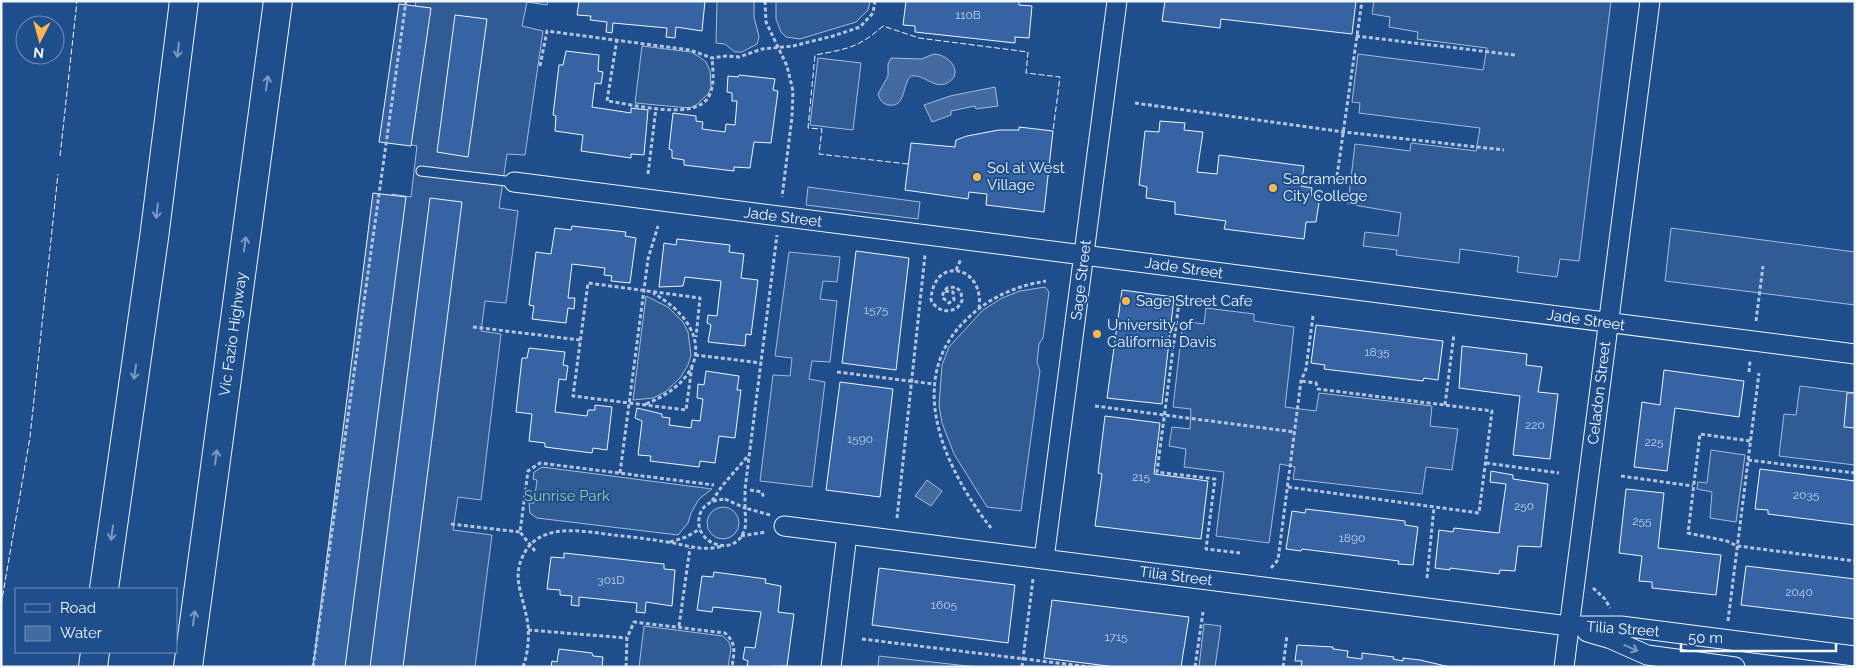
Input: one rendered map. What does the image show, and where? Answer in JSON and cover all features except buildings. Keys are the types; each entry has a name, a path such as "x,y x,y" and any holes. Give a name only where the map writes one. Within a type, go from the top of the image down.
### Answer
{"highway":[{"path":"104,588 154,238 184,1"},
{"name":"Vic Fazio Highway","path":"188,667 278,1"},
{"path":"93,667 95,653"}],"street":[{"name":"Sage Street","path":"1044,559 1117,1"},
{"name":"Celadon Street","path":"1564,667 1650,1"},
{"name":"Jade Street","path":"514,182 1855,354"},
{"name":"Tilia Street","path":"784,526 1569,626 1621,626 1855,656"},
{"path":"831,667 847,534"},
{"name":"Tilia Street","path":"1569,626 1611,639 1647,655 1735,667"}],"lane":[{"path":"421,171 514,182"}],"path":[{"path":"313,667 406,1"},
{"path":"540,66 547,31 690,50 712,58 726,56 739,58 762,49 793,46 860,27 873,13 875,1"},
{"path":"1337,176 1362,1"},
{"path":"1356,36 1516,55"},
{"path":"617,39 608,101 682,111 699,107 712,91 714,79 712,58"},
{"path":"1135,103 1344,132 1504,150"},
{"path":"648,174 656,108"},
{"path":"620,473 648,259 658,226"},
{"path":"897,518 925,255"},
{"path":"956,270 961,259"},
{"path":"1755,324 1763,266"},
{"path":"945,291 953,292 954,300 952,302 944,302 942,297 945,291 952,286 961,292 962,302 954,310 942,310 931,300 937,278 945,272 956,270 969,275 977,285 980,296 979,309"},
{"path":"991,528 973,505 942,441 938,428 934,384 938,360 954,330 979,309 1012,289 1046,281"},
{"path":"588,283 651,291 700,298 695,355 686,410 573,396 588,283"},
{"path":"651,291 681,312 696,337"},
{"path":"1180,295 1157,472 1215,479 1206,549 1240,554"},
{"path":"1268,570 1278,560 1301,382 1306,369 1313,316"},
{"path":"473,327 580,340"},
{"path":"1445,405 1454,334"},
{"path":"695,355 762,363"},
{"path":"1749,372 1751,358"},
{"path":"645,404 674,390 692,366"},
{"path":"837,372 934,384"},
{"path":"1728,621 1758,373"},
{"path":"1288,487 1434,508 1479,512 1486,463 1492,411 1318,389 1316,383 1301,382"},
{"path":"1094,406 1295,432"},
{"path":"1750,441 1700,434 1688,534 1727,541 1737,546 1855,561"},
{"path":"523,667 528,630 518,582 518,569 530,544 548,534 570,530 669,542 690,548 711,549 730,545 741,536 746,523 744,508 749,456 722,486 712,501 702,510 699,523 700,529 708,542 722,546"},
{"path":"1748,460 1855,473"},
{"path":"520,532 528,471 540,463 714,485"},
{"path":"1486,463 1559,473"},
{"path":"1621,476 1694,486"},
{"path":"750,490 762,492 764,499"},
{"path":"712,501 725,499 744,508 770,515 784,526"},
{"path":"1426,578 1434,508"},
{"path":"451,524 520,532 535,551"},
{"path":"741,536 768,532 784,526"},
{"path":"669,542 686,537 700,529"},
{"path":"679,626 690,548"},
{"path":"1022,667 1033,579"},
{"path":"1591,586 1606,599 1614,615"},
{"path":"1196,667 1203,612"},
{"path":"626,667 627,638 634,622 725,633 733,640 735,647 732,667"},
{"path":"528,630 627,638"},
{"path":"1283,667 1288,635"},
{"path":"862,639 1090,667"}],"shaded area":[{"path":"416,1 548,1 547,5 527,2 522,26 543,31 525,155 507,154 499,208 518,211 506,303 485,301 481,331 501,334 481,500 458,497 453,530 492,535 475,667 334,667 392,194 411,197 417,146 399,142"},
{"path":"717,1 754,1 754,17 759,37 757,44 742,52 735,52 725,44 716,43"},
{"path":"776,1 870,1 868,10 856,22 800,39 786,37 781,32 776,19"},
{"path":"1374,1 1611,1 1579,261 1560,259 1557,277 1517,272 1519,257 1460,249 1459,263 1396,255 1397,250 1363,246 1365,232 1398,236 1401,213 1348,204 1355,144 1410,151 1411,143 1476,151 1480,128 1359,113 1360,103 1352,102 1358,54 1483,70 1487,48 1417,39 1418,32 1389,27 1390,17 1372,14"},
{"path":"642,46 691,52 698,56 706,62 710,71 711,87 708,94 690,108 635,103"},
{"path":"818,58 861,63 853,130 810,125"},
{"path":"808,187 920,202 918,219 806,205"},
{"path":"1671,228 1855,252 1855,305 1665,281"},
{"path":"789,252 840,257 837,282 823,281 820,299 837,301 830,362 812,361 809,379 825,382 812,487 760,481 773,375 790,376 792,358 775,356"},
{"path":"1045,287 1049,292 1043,338 1039,344 1037,362 1040,371 1021,511 987,507 954,454 942,423 939,405 942,365 949,347 983,310 1002,298 1020,291"},
{"path":"646,296 668,307 683,322 688,332 691,355 688,365 680,378 665,392 653,398 633,400"},
{"path":"1206,308 1254,314 1254,321 1294,327 1285,407 1316,411 1319,393 1432,406 1430,426 1458,429 1452,470 1426,467 1422,494 1293,479 1295,467 1280,464 1269,543 1216,536 1224,472 1184,467 1186,449 1169,446 1172,427 1190,429 1191,409 1173,407 1183,321 1204,324"},
{"path":"1800,386 1855,393 1855,465 1779,456 1784,414 1796,415"},
{"path":"1711,450 1745,455 1736,522 1710,518 1712,492 1697,489 1698,482 1707,483"},
{"name":"Sunrise Park","path":"542,467 712,489 699,499 688,523 678,535 537,518 530,513 529,503 534,503 537,480 533,479 534,472"},
{"path":"723,507 735,511 739,523 735,535 723,539 711,535 707,523 711,511"},
{"path":"1204,624 1221,626 1215,667 1199,667"},
{"path":"644,626 723,636 729,642 731,649 728,667 639,667"},
{"path":"879,656 976,667 878,667"}],"water":[{"path":"934,54 946,58 954,66 954,76 951,80 941,85 920,77 911,76 898,103 889,105 882,101 878,94 888,76 888,64 891,58 921,59"},
{"path":"995,87 998,106 976,109 975,106 951,111 951,115 932,122 924,105 950,96"},
{"path":"927,480 942,491 931,506 915,496"}],"fence":[{"path":"60,156 77,1"},
{"path":"908,164 819,154 822,129 808,128 815,55 852,46 866,39 883,26 919,38 1028,52 1026,73 1060,77 1053,131"},
{"path":"1,605 30,437 58,174"}],"place":[{"name":"Sol at West Village","path":"977,177"},
{"name":"Sacramento City College","path":"1273,188"},
{"name":"Sage Street Cafe","path":"1126,301"},
{"name":"University of California, Davis","path":"1097,334"}]}
